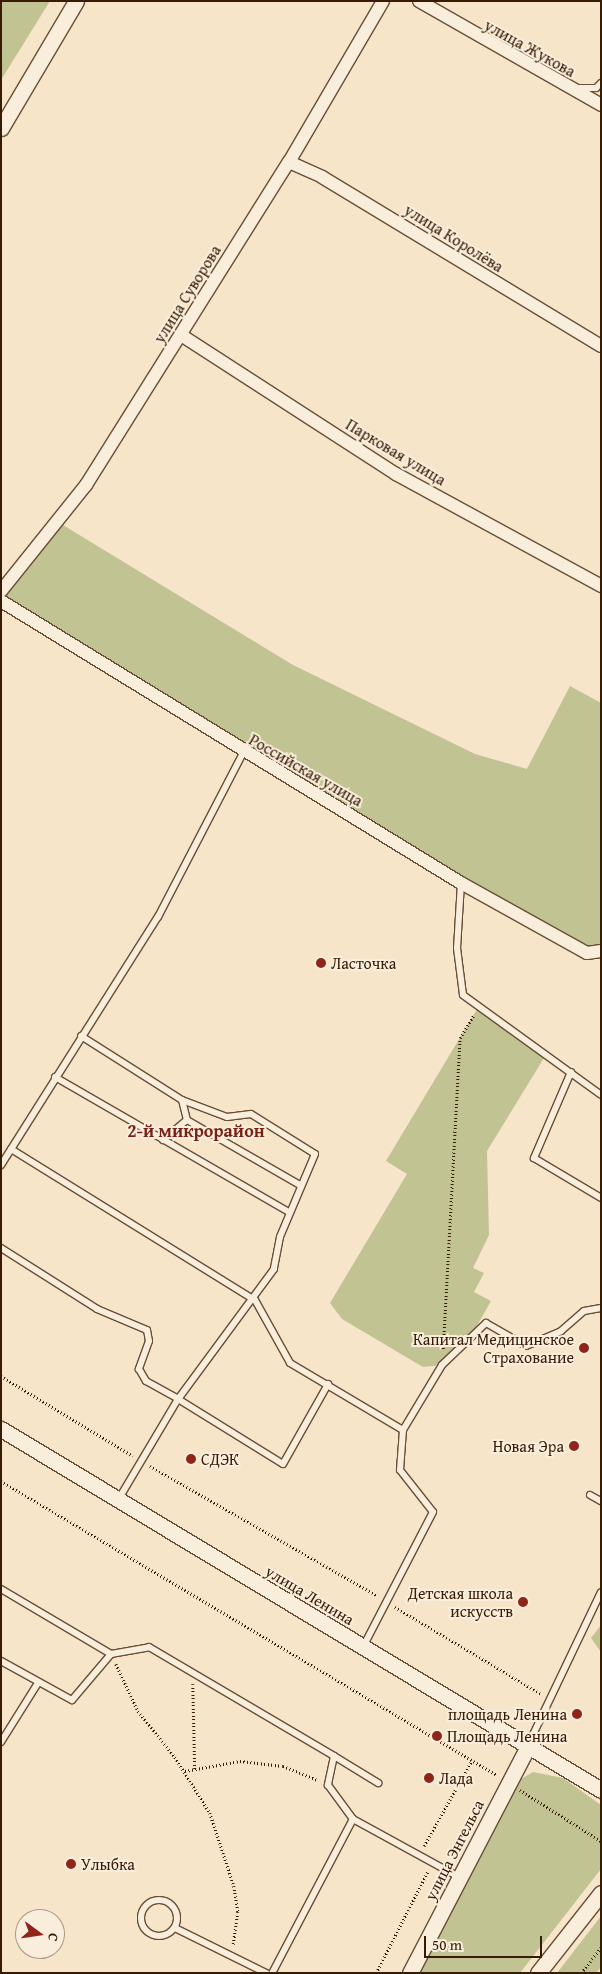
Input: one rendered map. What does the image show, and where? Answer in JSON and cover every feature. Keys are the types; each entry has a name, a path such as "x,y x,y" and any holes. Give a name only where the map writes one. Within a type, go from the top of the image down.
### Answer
{"street":[{"path":"1,128 76,1"},
{"name":"улица Суворова","path":"1,591 86,485 289,162 383,1"},
{"name":"улица Жукова","path":"419,1 601,105"},
{"name":"улица Королёва","path":"289,162 322,177 601,346"},
{"name":"Парковая улица","path":"181,334 396,474 601,586"},
{"name":"Российская улица","path":"1,601 243,752 320,793 461,883 587,953 601,951"},
{"name":"улица Ленина","path":"1,1430 529,1744 601,1790"},
{"name":"улица Энгельса","path":"410,1973 529,1744"},
{"path":"538,1973 601,1893"}],"lane":[{"path":"570,88 596,88 601,83"},
{"path":"1,1165 158,917 243,752"},
{"path":"461,883 457,948 463,995 601,1095"},
{"path":"81,1036 182,1100 227,1116 251,1114 315,1154 289,1212 274,1269 255,1300 178,1399 118,1501"},
{"path":"571,1072 534,1158 601,1198"},
{"path":"55,1077 289,1212"},
{"path":"182,1100 187,1120 300,1185"},
{"path":"163,1140 187,1120"},
{"path":"11,1149 255,1300 290,1363 403,1430"},
{"path":"1,1248 97,1309 146,1330 149,1341 139,1369 146,1381 283,1464 328,1384"},
{"path":"363,1647 384,1600 433,1512 400,1470 403,1430 442,1365 486,1323 526,1346 561,1331 584,1311 601,1308"},
{"path":"590,1495 601,1501"},
{"path":"1,1589 112,1654"},
{"path":"529,1744 548,1698 601,1592"},
{"path":"1,1661 72,1700 112,1654 149,1647 378,1783"},
{"path":"1,1742 38,1683"},
{"path":"334,1756 328,1785 353,1819 459,1877"},
{"path":"272,1973 353,1819"},
{"path":"154,1901 166,1901 177,1916 175,1928 162,1936 149,1933 141,1919 144,1908 154,1901"},
{"path":"175,1928 266,1973"}],"path":[{"path":"442,1365 460,1038 480,1006"},
{"path":"1,1376 548,1698"},
{"path":"1,1481 508,1783 601,1841"},
{"path":"112,1654 138,1711 184,1772 210,1813 224,1846 238,1912 232,1956"},
{"path":"193,1673 195,1769"},
{"path":"184,1772 248,1762 282,1766 328,1785"},
{"path":"581,1973 601,1948"}],"green space":[{"path":"1,1 50,1 1,80"},
{"path":"58,522 293,665 475,754 527,769 570,686 601,703 601,951 587,953 1,601 1,591"},
{"path":"479,1006 547,1053 487,1151 489,1235 473,1268 484,1273 474,1292 491,1301 470,1338 442,1365 423,1367 342,1319 330,1303 407,1174 386,1161"},
{"path":"601,1625 601,1652 591,1638"},
{"path":"533,1772 563,1778 601,1805 601,1869 520,1973 419,1973 521,1779"},
{"path":"601,1916 601,1967 596,1973 557,1973"}],"place":[{"name":"Ласточка","path":"321,963"},
{"name":"Капитал Медицинское Страхование","path":"584,1348"},
{"name":"Новая Эра","path":"574,1446"},
{"name":"СДЭК","path":"191,1459"},
{"name":"Детская школа искусств","path":"523,1602"},
{"name":"площадь Ленина","path":"577,1714"},
{"name":"Площадь Ленина","path":"437,1736"},
{"name":"Лада","path":"429,1778"},
{"name":"Улыбка","path":"71,1864"}],"district":[{"name":"2-й микрорайон","path":"196,1131"}]}
